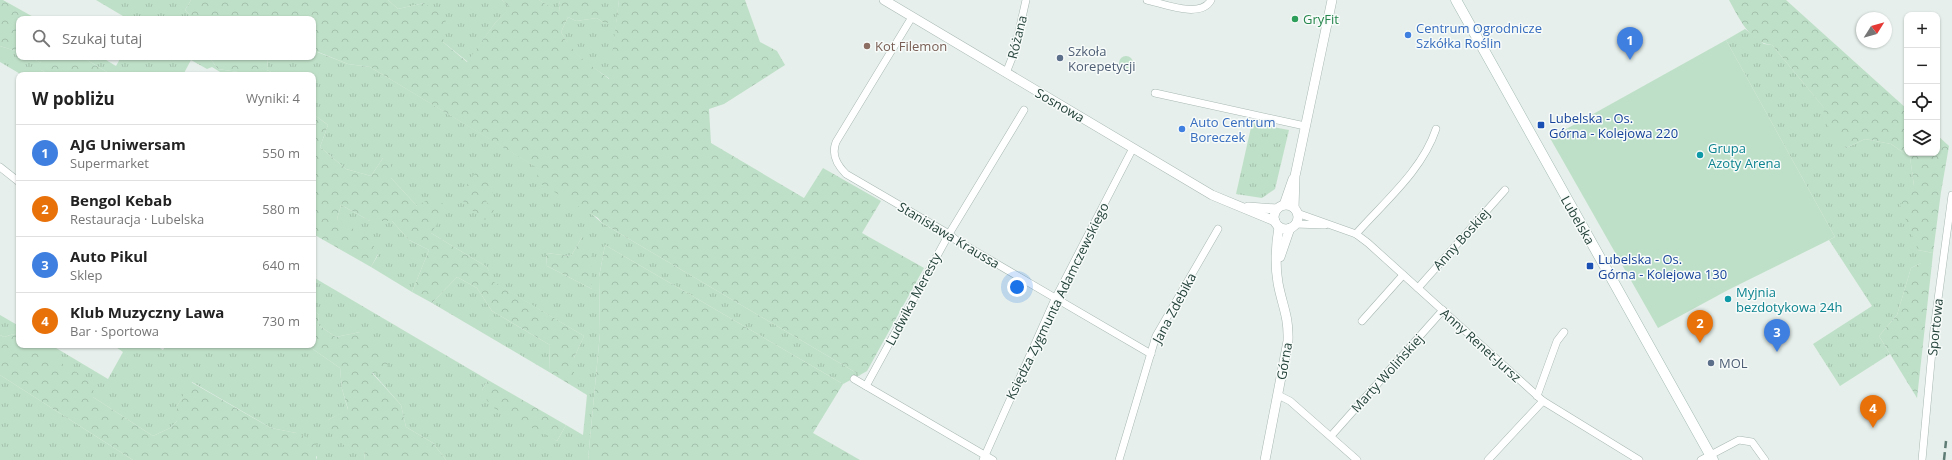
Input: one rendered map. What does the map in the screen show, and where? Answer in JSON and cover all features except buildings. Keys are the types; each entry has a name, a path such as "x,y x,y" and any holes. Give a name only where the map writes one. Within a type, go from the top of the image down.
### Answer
{"main road":[{"name":"Lubelska","path":"1456,0 1708,458"}],"street":[{"name":"Sosnowa","path":"884,0 1212,195 1277,224 1293,226"},
{"name":"Różana","path":"1006,73 1014,53 1026,0"},
{"path":"1147,0 1195,10 1204,8 1211,0"},
{"path":"1296,211 1295,176 1332,0"},
{"name":"Stanisława Kraussa","path":"912,17 836,142 834,148 835,159 846,174 949,234 1055,299 1151,354"},
{"path":"1155,93 1305,126"},
{"name":"Ludwika Meresty","path":"866,386 949,234 1024,110"},
{"path":"1356,234 1412,171 1425,154 1436,129"},
{"name":"Księdza Zygmunta Adamczewskiego","path":"984,458 1055,299 1133,148"},
{"path":"0,167 16,180"},
{"path":"0,172 16,180"},
{"path":"1280,207 1295,176"},
{"name":"Anny Boskiej","path":"1418,288 1505,190"},
{"name":"Sportowa","path":"1922,460 1934,329 1952,195"},
{"name":"Sosnowa","path":"1238,206 1280,207 1296,211"},
{"name":"Górna","path":"1265,460 1288,341 1289,324 1278,281 1277,224 1274,215 1280,207"},
{"name":"Anny Renet-Jursz","path":"1296,211 1327,225 1356,234 1403,274 1543,401 1639,460"},
{"name":"Górna","path":"1278,262 1293,226 1296,211"},
{"name":"Anny Renet-Jursz","path":"1293,226 1327,225"},
{"name":"Jana Zdebika","path":"1119,460 1156,336 1218,229"},
{"path":"1362,321 1403,274"},
{"name":"Marty Wolińskiej","path":"1331,436 1443,310"},
{"path":"1537,396 1557,341 1564,332"},
{"path":"854,379 984,458 993,460"},
{"path":"1278,395 1290,401 1358,460"},
{"path":"1488,460 1543,401"},
{"path":"1708,458 1729,445 1740,440 1746,440 1756,446 1765,460"}],"green space":[{"path":"0,0 3,0 32,16 16,16 16,51 0,46"},
{"path":"96,0 191,0 185,10 190,16 123,16"},
{"path":"191,0 388,0 398,9 424,3 446,18 443,42 467,62 495,23 510,7 502,0 539,0 559,12 560,0 593,0 593,10 610,14 609,22 605,24 597,18 576,21 568,17 561,32 571,48 577,54 609,79 619,0 745,0 760,42 777,51 785,65 724,104 709,109 711,143 804,198 823,168 881,201 862,233 924,268 867,371 860,375 602,223 598,218 536,181 539,169 370,67 348,64 318,52 316,54 316,16 190,16 185,10"},
{"path":"388,0 502,0 511,7 495,23 468,62 443,42 424,3 398,9"},
{"path":"539,0 560,0 559,13"},
{"path":"593,0 619,0 610,79 585,62 570,48 561,32 568,17 576,21 597,18 605,24 593,10"},
{"path":"1729,0 1786,0 1904,106 1904,153 1891,144 1865,139 1846,148 1823,120 1824,108 1772,45 1757,40 1741,22"},
{"path":"1745,29 1764,44 1772,45 1825,109 1846,148 1865,139 1891,144 1904,153 1904,156 1910,157 1914,186 1918,250 1933,253 1932,263 1921,263 1911,268 1897,315 1879,336 1890,354 1840,386 1813,344 1872,306 1829,240 1835,237 1726,40"},
{"path":"1726,40 1835,237 1728,290 1658,328 1550,138"},
{"path":"0,46 16,51 16,60 36,60 41,63 41,70 45,72 17,72 0,62"},
{"path":"317,52 348,64 370,67 540,169 602,223 860,375 843,384 605,245 599,277 600,333 588,460 446,460 433,443 406,427 401,405 372,372 360,332 336,337 318,325 319,315 316,312 316,279 488,380 482,390 557,441 566,425 583,435 587,395 574,387 574,358 584,336 493,282 487,267 431,233 417,206 391,178 383,158 371,176 346,169 320,147 328,125 316,116 316,72 271,72 267,70 268,60 316,60","holes":["582,237 592,289 547,266 546,253 571,256"]},
{"path":"1123,56 1129,56 1133,60 1133,66 1129,70 1123,70 1119,66 1119,60"},
{"path":"36,60 87,60 107,72 45,72 41,70 41,63"},
{"path":"87,60 106,60 116,66 119,60 191,60 185,72 107,72"},
{"path":"191,60 211,60 218,69 238,72 220,72 212,67 207,69"},
{"path":"211,60 268,60 267,70 271,72 238,72 218,69"},
{"path":"316,116 328,125 320,147 346,169 371,176 383,158 391,160 391,178 417,206 434,196 448,208 431,233 487,267 494,282 584,336 574,358 574,387 549,372 550,345 492,311 477,288 457,277 432,303 412,292 429,250 409,240 392,221 370,221 341,205 337,219 370,239 378,254 371,267 316,236"},
{"path":"1252,123 1289,130 1275,189 1262,198 1236,194"},
{"path":"1940,138 1949,146 1933,253 1918,250 1900,205 1914,186 1910,157 1909,156 1940,156"},
{"path":"480,169 496,180 496,188 486,201 494,211 485,220 464,204 462,192 476,172"},
{"path":"341,205 370,221 392,221 409,240 429,250 412,292 371,267 378,255 337,219"},
{"path":"582,237 586,239 591,252 592,289 547,266 546,253 571,256"},
{"path":"605,245 843,384 813,433 860,460 588,460 600,333 599,277"},
{"path":"1921,263 1932,263 1917,398 1879,336 1897,315 1911,268"},
{"path":"457,277 477,288 492,311 550,345 549,372 432,303"},
{"path":"316,312 319,315 318,325 336,337 360,332 389,358 386,372 372,373 401,405 406,427 433,443 446,460 365,460 364,451 350,451 328,430 328,420 348,409 342,389 340,368 311,348 316,348"},
{"path":"0,315 16,324 16,335 14,334 4,337 0,335"},
{"path":"14,334 16,335 16,348 37,348 94,383 93,397 153,436 170,428 177,421 177,406 191,382 271,428 296,433 316,441 316,460 133,460 0,375 0,335 4,337"},
{"path":"36,348 56,348 108,379 123,352 117,348 160,348 163,350 164,348 311,348 340,368 342,389 348,410 328,420 364,451 365,460 316,460 317,457 296,433 271,428 192,382 177,406 177,421 170,428 153,436 93,397"},
{"path":"0,375 133,460 0,460"},
{"path":"488,380 566,425 557,441 490,406 482,390"}],"railway":[{"path":"1944,460 1946,441"}],"place":[{"name":"GryFit","path":"1295,19"},
{"name":"Centrum Ogrodnicze Szkółka Roślin","path":"1408,35"},
{"name":"Kot Filemon","path":"867,46"},
{"name":"Szkoła Korepetycji","path":"1060,58"},
{"name":"AJG Uniwersam","path":"1630,60"},
{"name":"Lubelska - Os. Górna - Kolejowa 220","path":"1541,125"},
{"name":"Auto Centrum Boreczek","path":"1182,129"},
{"name":"Grupa Azoty Arena","path":"1700,155"},
{"name":"Lubelska - Os. Górna - Kolejowa 130","path":"1590,266"},
{"name":"Myjnia bezdotykowa 24h","path":"1728,299"},
{"name":"Bengol Kebab","path":"1700,343"},
{"name":"Auto Pikul","path":"1777,352"},
{"name":"MOL","path":"1711,363"},
{"name":"Klub Muzyczny Lawa","path":"1873,428"}]}
